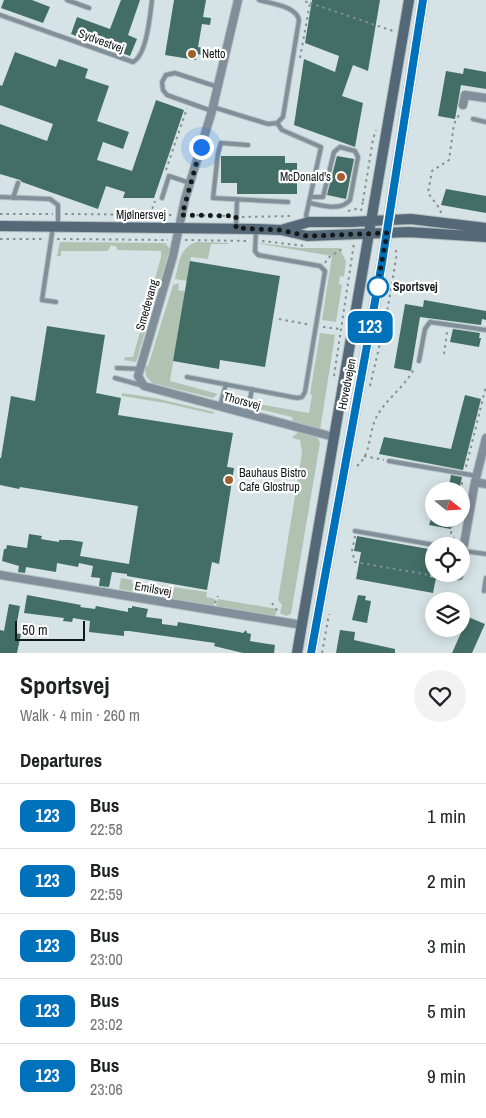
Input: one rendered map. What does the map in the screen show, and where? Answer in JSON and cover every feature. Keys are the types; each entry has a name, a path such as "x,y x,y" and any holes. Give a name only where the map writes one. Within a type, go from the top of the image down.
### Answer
{"main road":[{"name":"Hovedvejen","path":"297,653 409,0"},
{"name":"Hovedvejen","path":"312,653 387,233 423,0"},
{"name":"Mjølnersvej","path":"281,230 308,219 371,221"},
{"path":"371,221 411,219 486,228"},
{"name":"Mjølnersvej","path":"0,226 236,228 281,230 307,236 368,239"},
{"path":"368,239 387,233 409,232 486,237"}],"street":[{"name":"Smedevang","path":"144,386 138,376 218,87 238,0"},
{"path":"463,105 465,95 486,98"},
{"name":"Thorsvej","path":"144,386 334,437"},
{"path":"465,537 486,438"},
{"path":"476,479 486,484"},
{"name":"Emilsvej","path":"0,575 302,625"}],"lane":[{"path":"67,0 89,8"},
{"name":"Sydvestvej","path":"0,15 133,62 139,58 146,37 152,0"},
{"path":"218,87 175,73 166,75 162,86 164,93 189,103 268,124 280,121 284,113 299,20 297,13 294,11 260,0"},
{"path":"474,119 486,122"},
{"path":"277,123 282,130 321,147 310,198 308,219"},
{"path":"248,145 221,143 218,153 214,198 288,202"},
{"path":"309,204 335,207 346,205 350,200 358,156 355,151 340,147 334,152 323,197 310,198"},
{"path":"162,198 169,176 190,183"},
{"path":"12,198 18,183"},
{"path":"0,198 50,199 58,204 58,214 51,239 42,300 56,302"},
{"path":"236,228 237,200"},
{"path":"188,377 297,398 304,395 325,274 322,267 258,255 255,250 256,229"},
{"path":"419,361 425,330 430,322 486,330"},
{"path":"117,368 140,369"},
{"path":"115,378 144,386"},
{"path":"220,406 226,384"},
{"path":"247,414 252,390"},
{"path":"390,461 464,474 476,479"},
{"path":"355,531 425,543"},
{"path":"470,551 486,554"},
{"path":"484,591 486,578"}],"path":[{"path":"310,3 393,32 394,24"},
{"path":"163,178 189,103"},
{"path":"441,223 440,209 428,193 432,171 448,160 454,124 463,105"},
{"path":"363,201 373,139 378,125"},
{"path":"146,227 157,196"},
{"path":"0,214 182,215 308,219"},
{"path":"0,239 256,241 312,246"},
{"path":"354,245 368,239"},
{"path":"322,267 328,258 345,246 337,245"},
{"path":"444,354 448,324"},
{"path":"358,466 368,448 376,418 386,403 405,384 416,360 419,361"},
{"path":"462,482 486,386"},
{"path":"364,456 390,461"},
{"path":"355,531 352,551 355,562 425,574"}],"green space":[{"path":"60,242 165,243 170,249 136,362 124,360 125,357 133,357 161,257 161,251 117,250 117,247 111,245 108,251 61,251 61,256 57,256"},
{"path":"197,242 229,243 211,244 208,259 191,257 187,281 175,279 183,252 191,244"},
{"path":"259,243 301,248 339,248 346,261 344,277 340,276 339,284 342,285 336,322 322,320 332,256"},
{"path":"179,283 178,290 185,291 170,381 218,394 213,398 152,383 146,376 145,366 148,366 173,285"},
{"path":"320,333 335,335 320,430 293,423 292,417 255,408 252,403 309,413 312,395 310,394"},
{"path":"122,393 155,398 214,412 213,414 122,396"},
{"path":"298,432 318,438 320,443 291,614 286,616 280,613 282,605 278,600 302,453 300,440 292,438"},
{"path":"121,578 132,580 132,583 149,586 147,594 119,589"},
{"path":"159,585 207,592 206,597 215,599 214,606 150,595 151,587 158,588"},
{"path":"218,599 277,609 275,616 216,606"}],"building":[{"path":"4,0 32,0 50,7 43,23 1,8"},
{"path":"121,0 140,0 128,35 137,39 130,56 71,34 77,17 110,29"},
{"path":"174,0 206,0 203,17 211,18 210,25 202,24 198,47 212,50 211,57 197,54 196,60 165,55"},
{"path":"312,0 380,0 368,71 353,65 342,96 363,103 355,147 294,125 304,59 335,72 339,56 305,43"},
{"path":"15,52 56,67 59,59 88,69 85,78 109,86 97,121 129,132 123,149 103,142 97,160 132,171 156,100 184,110 154,198 123,198 125,192 106,186 98,209 0,174 0,124 47,141 53,124 0,105 0,85 2,86"},
{"path":"464,68 486,72 486,89 461,85 455,119 438,116 446,71 463,74"},
{"path":"221,156 285,156 285,163 297,163 297,194 237,194 237,183 221,183"},
{"name":"McDonald's","path":"337,156 354,159 346,199 327,195"},
{"path":"446,189 486,196 486,213 441,205"},
{"path":"190,261 280,276 265,367 220,360 219,369 173,361"},
{"path":"424,300 486,311 486,320 482,319 481,325 420,317 411,371 394,368 405,304 423,307"},
{"path":"47,326 105,335 96,393 121,398 118,415 233,433 227,467 234,468 219,564 212,562 207,590 112,572 109,587 99,586 100,578 91,577 93,566 79,563 78,567 57,563 56,572 26,567 25,573 18,572 19,566 2,561 4,549 6,549 7,545 27,548 29,534 42,536 41,539 59,542 59,540 70,540 83,542 80,556 129,564 138,506 0,485 0,458 11,396 35,401"},
{"path":"453,329 480,333 479,347 450,342"},
{"path":"465,395 481,399 463,470 379,454 384,437 451,449"},
{"path":"451,475 462,477 461,482 450,482"},
{"path":"357,536 425,548 425,582 435,582 433,592 356,579 361,552 354,551"},
{"path":"27,595 95,609 96,606 128,612 128,608 132,608 132,606 148,609 146,617 162,619 162,624 177,626 178,622 243,633 246,630 247,633 251,634 250,641 275,645 274,653 243,653 214,646 215,643 129,631 124,631 124,636 89,632 90,621 73,618 72,622 63,621 64,618 24,613"},
{"path":"358,595 366,596 365,600 371,601 367,623 352,620"},
{"path":"9,604 20,606 15,633 21,634 17,653 0,653 0,630 4,631"},
{"path":"470,618 485,624 472,653 452,653 459,637 470,637"},
{"path":"340,630 355,632 354,640 395,649 395,653 336,653"}],"bus line":[{"name":"123","path":"311,653 382,263 423,0"}],"place":[{"name":"Netto","path":"192,54"},
{"name":"McDonald's","path":"341,177"},
{"name":"Sportsvej","path":"378,287"},
{"name":"Bauhaus Bistro Cafe Glostrup","path":"229,480"}],"route":[{"path":"201,147 182,215 236,216 236,228 281,230 307,236 387,233 376,294 378,287"}]}
